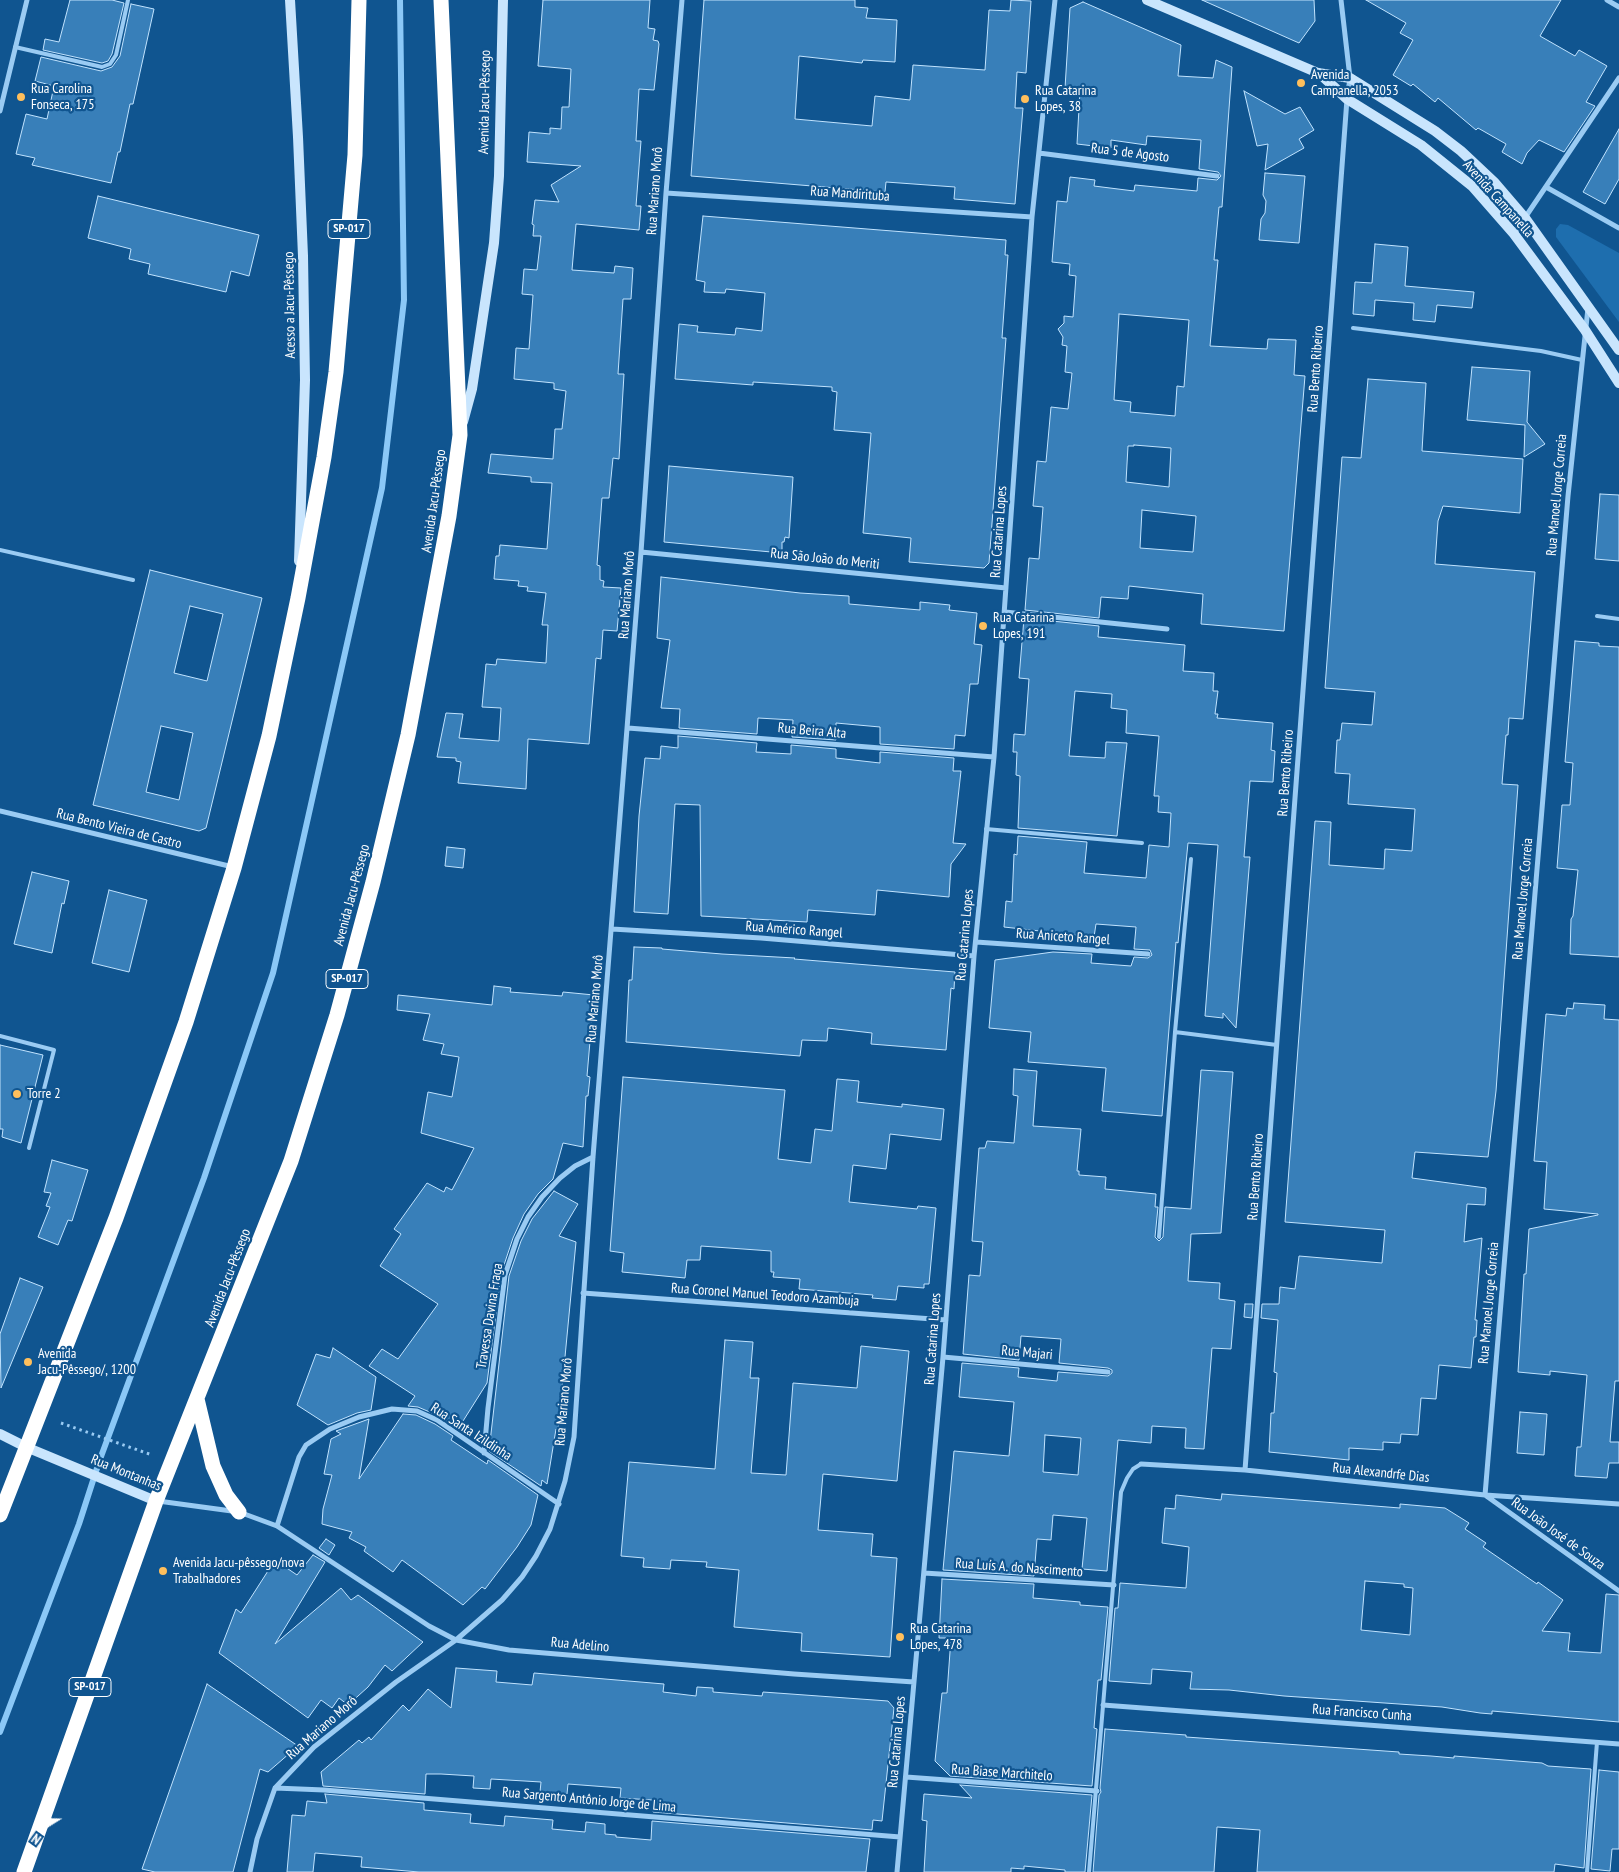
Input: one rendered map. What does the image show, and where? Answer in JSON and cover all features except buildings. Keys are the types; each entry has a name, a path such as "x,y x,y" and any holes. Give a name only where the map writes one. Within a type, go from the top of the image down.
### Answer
{"highway":[{"name":"SP-017","path":"0,1515 116,1218 186,1022 234,868 269,736 298,598 324,457 336,372 355,156 359,0"},
{"name":"SP-017","path":"440,0 460,435"},
{"name":"Avenida Jacu-Pêssego","path":"24,1872 156,1501 291,1161 337,1015 373,882 408,735 449,516 460,435"},
{"path":"198,1399 214,1466 226,1495 240,1512"}],"street":[{"path":"0,111 26,0"},
{"name":"Acesso a Jacu-Pêssego","path":"290,0 303,256 305,380 298,598"},
{"name":"Avenida Jacu-Pêssego","path":"460,435 472,388 494,243 500,148 503,0"},
{"name":"Rua Mariano Morô","path":"250,1872 257,1839 275,1788 314,1747 396,1682 456,1640 502,1600 522,1577 536,1556 550,1529 565,1481 574,1437 593,1157 628,728 666,193 682,0"},
{"name":"Rua Catarina Lopes","path":"898,1872 943,1357 974,956 994,757 1032,216 1055,0"},
{"name":"Avenida Campanella","path":"1146,0 1318,73 1350,78 1435,131 1461,151 1495,183 1525,218 1619,350"},
{"name":"Rua Bento Ribeiro","path":"1245,1470 1350,78 1341,0"},
{"path":"1607,0 1619,7"},
{"name":"Avenida Campanella","path":"1318,73 1347,99 1421,145 1451,167 1472,186 1514,234 1585,330 1619,383"},
{"path":"1514,234 1619,78"},
{"name":"Rua 5 de Agosto","path":"1039,153 1217,176"},
{"path":"1546,186 1619,228"},
{"name":"Rua Mandirituba","path":"666,193 1032,216"},
{"name":"Rua Manoel Jorge Correia","path":"1484,1494 1567,506 1588,306"},
{"name":"Rua São João do Meriti","path":"641,552 1006,588"},
{"path":"1005,612 1167,629"},
{"name":"Rua Beira Alta","path":"628,728 994,757"},
{"name":"Rua Bento Vieira de Castro","path":"0,811 234,868"},
{"name":"Rua Américo Rangel","path":"612,929 761,938 974,956"},
{"name":"Rua Aniceto Rangel","path":"976,942 1148,954"},
{"name":"Travessa Davina Fraga","path":"484,1453 488,1408 506,1275 517,1239 528,1217 542,1197 567,1172 593,1157"},
{"name":"Rua Coronel Manuel Teodoro Azambuja","path":"583,1293 946,1320"},
{"name":"Rua Majari","path":"943,1357 1108,1372"},
{"name":"Rua Santa Izildinha","path":"277,1526 299,1458 306,1444 330,1429 360,1417 392,1410 417,1411 437,1420 559,1504"},
{"name":"Rua Montanhas","path":"0,1434 26,1447 156,1501 240,1512 277,1526"},
{"name":"Rua Alexandrfe Dias","path":"1141,1464 1245,1470 1484,1494 1619,1504"},
{"name":"Rua João José de Souza","path":"1484,1494 1619,1591"},
{"name":"Rua Adelino","path":"277,1526 429,1626 456,1640 509,1650 914,1682"},
{"name":"Rua Luís A. do Nascimento","path":"924,1573 1114,1585"},
{"name":"Rua Francisco Cunha","path":"1103,1705 1619,1744"},
{"name":"Rua Biase Marchitelo","path":"906,1777 1097,1791"},
{"name":"Rua Sargento Antônio Jorge de Lima","path":"275,1788 900,1837"}],"lane":[{"path":"15,47 102,67 110,64 116,55 128,0"},
{"path":"1353,328 1540,351 1582,360"},
{"path":"0,550 133,580"},
{"path":"1596,616 1619,619"},
{"path":"986,829 1142,843"},
{"path":"1159,1237 1191,859"},
{"path":"1175,1032 1278,1045"},
{"path":"0,1036 54,1050 29,1148"},
{"path":"1089,1872 1121,1492 1133,1469 1141,1464"},
{"path":"1587,1872 1597,1742"}],"path":[{"path":"61,1423 152,1455"}],"shaded area":[{"path":"1560,224 1568,225 1619,253 1619,322 1556,237 1556,229"}],"waterway":[{"path":"0,1732 79,1524 99,1462 204,1178 273,973 382,488 404,300 400,0"}],"place":[{"name":"Avenida Campanella, 2053","path":"1301,83"},
{"name":"Rua Carolina Fonseca, 175","path":"21,97"},
{"name":"Rua Catarina Lopes, 38","path":"1025,99"},
{"name":"Rua Catarina Lopes, 191","path":"983,626"},
{"name":"Torre 2","path":"17,1094"},
{"name":"Avenida Jacu-Pêssego/, 1200","path":"28,1362"},
{"name":"Avenida Jacu-pêssego/nova Trabalhadores","path":"163,1571"},
{"name":"Rua Catarina Lopes, 478","path":"900,1637"}]}
